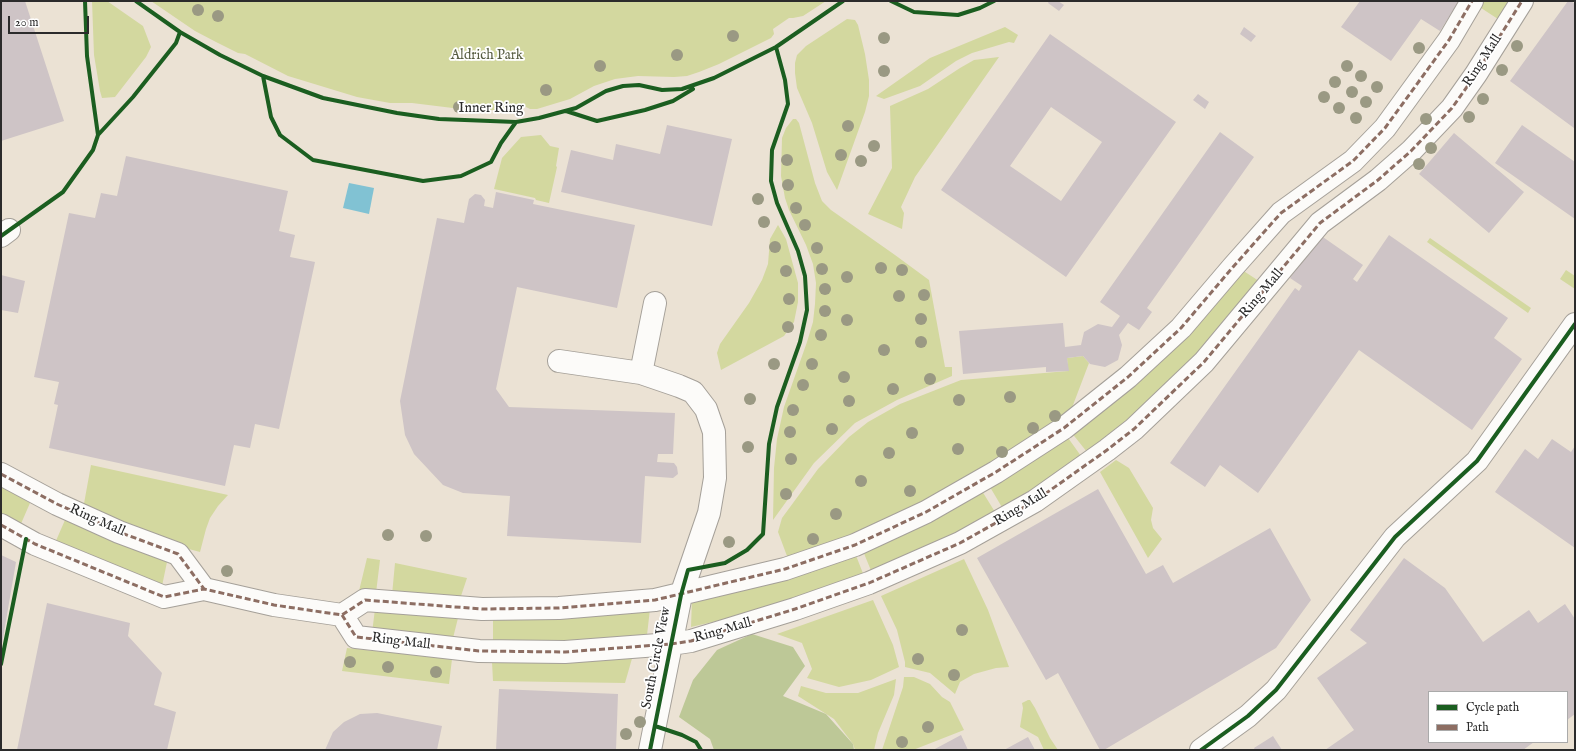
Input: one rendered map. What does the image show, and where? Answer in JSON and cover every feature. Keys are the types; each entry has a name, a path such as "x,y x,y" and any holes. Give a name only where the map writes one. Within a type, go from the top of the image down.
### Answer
{"street":[{"path":"1,525 35,544 164,597 204,589 274,605 342,615 365,600 482,609 559,608 655,600 785,570 855,545 932,508 996,472 1064,428 1128,377 1181,328 1281,213 1353,161 1386,128 1449,40 1472,1"},
{"name":"Ring Mall","path":"342,615 356,637 479,651 565,652 671,644 691,641 795,610 869,583 960,543 1035,501 1107,450 1134,429 1204,362 1320,223 1378,180 1411,151 1452,108 1476,74 1522,1"},
{"path":"641,373 655,303"},
{"path":"1201,750 1248,716 1276,690 1395,537 1477,461 1575,324"},
{"name":"South Circle View","path":"559,361 641,373 679,386 692,392 706,408 714,432 715,478 708,513 681,595 650,750"},
{"name":"Ring Mall","path":"1,474 57,504 119,532 178,554 204,589"}],"green space":[{"path":"92,1 107,1 143,26 151,47 146,57 115,97 102,98 100,91 94,55"},
{"name":"Aldrich Park","path":"151,1 826,1 803,16 789,18 773,29 774,34 771,38 719,64 687,76 638,76 615,79 594,86 570,99 537,109 530,109 524,106 505,110 469,110 412,103 390,103 357,97 288,76 195,31"},
{"path":"1481,1 1513,1 1501,21 1478,6"},
{"path":"847,19 855,20 858,25 865,54 869,80 869,96 865,112 837,190 827,172 812,123 797,88 795,63 797,55 806,46"},
{"path":"1005,27 1018,35 1014,43 1009,42 972,53 956,61 920,86 884,99 876,96 930,58"},
{"path":"999,57 915,177 901,207 904,213 902,229 868,214 892,168 890,106 928,89 974,60"},
{"path":"793,119 796,119 799,123 815,183 822,201 831,210 929,280 945,367 952,367 952,376 897,400 855,423 814,463 773,520 774,468 777,439 784,407 813,322 815,304 816,283 813,264 806,245 789,210 781,176 782,138 786,128"},
{"path":"541,135 550,146 559,148 557,167 549,203 536,200 535,198 494,189 502,158 521,137"},
{"path":"778,225 786,239 798,283 798,302 794,322 784,336 721,370 717,353 720,344 749,303 762,280 768,264 770,239"},
{"path":"1430,238 1531,308 1528,313 1427,242"},
{"path":"1239,268 1262,283 1221,331 1133,415 1087,452 1071,432"},
{"path":"1566,270 1575,276 1575,289 1560,279"},
{"path":"1083,356 1089,363 1070,413 954,486 861,532 792,558 787,556 778,532 782,518 818,469 849,437 868,422 900,404 961,380 1068,371 1067,358"},
{"path":"1066,435 1081,456 1042,484 1003,509 990,487"},
{"path":"1116,460 1129,468 1153,508 1151,520 1153,528 1162,539 1148,558 1100,472"},
{"path":"91,465 228,495 210,518 200,552 174,545 83,509"},
{"path":"1,486 30,503 20,526 1,516"},
{"path":"982,491 995,512 965,530 872,573 863,551"},
{"path":"65,520 167,562 162,586 55,543"},
{"path":"855,553 864,576 821,592 734,617 691,627 692,599"},
{"path":"367,558 380,560 376,593 359,591"},
{"path":"964,559 988,610 1009,667 996,668 974,674 960,682 955,694 930,673 905,667 897,630 881,596"},
{"path":"395,563 467,578 460,599 392,595"},
{"path":"873,600 893,645 899,667 871,680 839,687 807,678 812,669 802,643 777,634"},
{"path":"375,609 458,618 452,642 372,633"},
{"path":"650,609 647,635 608,640 493,645 493,618"},
{"path":"752,634 793,647 805,666 783,696 826,714 853,744 854,750 714,750 710,739 679,717 693,680 717,650"},
{"path":"347,648 452,659 449,684 342,671"},
{"path":"633,655 625,683 493,681 492,662"},
{"path":"904,677 914,677 930,684 942,697 950,702 964,730 913,750 882,750 903,687"},
{"path":"896,679 894,695 878,733 874,750 855,750 853,744 834,719 798,696 801,686 826,693 858,693"},
{"path":"1030,700 1035,708 1050,738 1058,750 1044,750 1038,737 1020,727 1023,708 1022,703"}],"water":[{"path":"349,183 374,188 369,214 343,208"}],"building":[{"path":"1,1 25,1 64,121 1,141"},
{"path":"1049,1 1058,1 1064,5 1059,11 1048,3"},
{"path":"1360,1 1459,1 1440,31 1421,19 1391,61 1341,27"},
{"path":"1568,1 1575,4 1574,128 1510,81"},
{"path":"1244,27 1256,36 1251,42 1240,34"},
{"path":"1050,34 1176,122 1066,277 941,190","holes":["1051,107 1102,142 1061,201 1010,166"]},
{"path":"1198,94 1209,102 1205,109 1193,100"},
{"path":"667,125 732,139 712,226 561,192 571,150 613,160 616,144 660,154"},
{"path":"1522,125 1575,162 1575,219 1495,163"},
{"path":"1220,132 1254,157 1147,308 1152,312 1139,330 1128,323 1119,335 1122,345 1118,360 1105,367 1090,364 1083,356 1067,358 1069,371 1046,372 1046,367 963,374 959,331 1063,323 1065,347 1081,345 1084,332 1098,324 1112,327 1120,316 1100,302"},
{"path":"1454,133 1524,192 1489,233 1419,174"},
{"path":"126,156 288,191 279,231 295,235 290,257 315,262 279,429 255,424 250,448 234,445 225,486 49,448 58,405 54,404 59,382 34,377 69,213 95,218 101,193 117,196"},
{"path":"496,192 534,200 533,204 635,225 617,308 517,287 496,389 509,407 675,413 673,454 658,454 657,462 674,463 677,467 678,474 673,478 645,476 641,543 507,536 510,496 463,493 443,485 414,454 405,435 400,401 437,218 464,223 469,199 475,194 481,195 485,200 484,206 493,208"},
{"path":"1320,235 1363,265 1353,279 1357,282 1389,235 1508,318 1494,338 1522,359 1472,430 1359,350 1258,493 1220,465 1205,487 1170,463 1295,288 1299,291 1302,286 1290,278"},
{"path":"1,275 25,281 18,313 1,310"},
{"path":"1552,439 1571,452 1575,446 1575,548 1495,492 1525,449 1538,459"},
{"path":"1098,489 1146,574 1163,565 1173,583 1270,528 1311,600 1276,648 1104,750 1100,750 1058,673 1046,680 977,558"},
{"path":"1,555 16,562 2,644 1,644"},
{"path":"1404,558 1445,588 1483,642 1529,610 1538,623 1565,604 1575,619 1575,714 1568,719 1568,691 1428,691 1428,743 1533,743 1523,750 1325,750 1354,730 1317,678 1367,643 1350,630"},
{"path":"47,603 130,623 128,636 162,673 154,705 176,712 167,750 17,750"},
{"path":"499,689 618,694 616,750 496,750"},
{"path":"377,713 442,726 437,750 325,750 333,732 344,722 360,714"},
{"path":"961,735 968,750 933,750"},
{"path":"1273,736 1282,750 1255,750 1254,748"},
{"path":"1028,737 1035,750 1004,750"}],"marked path":[{"path":"1,525 35,544 164,597 204,589 274,605 342,615 365,600 482,609 559,608 655,600 785,569 855,545 926,512 996,472 1064,428 1128,377 1181,328 1281,213 1353,161 1385,128 1449,40 1472,1"},
{"path":"342,615 356,637 479,651 565,652 671,644 691,641 795,609 869,583 960,543 1035,501 1107,450 1134,429 1204,362 1320,223 1378,180 1411,151 1452,108 1476,74 1522,1"},
{"path":"1,474 57,504 119,532 178,554 204,589"}],"cycle path":[{"path":"85,1 87,56 98,135"},
{"name":"Inner Ring","path":"136,1 180,32 220,55 263,76 323,98 397,113 439,119 516,122 539,118 576,108 606,91 623,86 639,85 662,90 682,89 714,78 776,47 843,1"},
{"path":"891,1 914,12 958,15 980,8 994,1"},
{"path":"1,236 63,192 93,150 98,135 133,97 176,43 180,32"},
{"path":"650,750 681,595 688,570 725,563 747,550 763,534 769,444 777,407 800,342 807,310 805,276 798,251 777,203 771,181 772,150 788,104 785,80 776,47"},
{"name":"Inner Ring","path":"263,76 271,117 280,135 313,160 423,181 461,176 491,162 501,143 516,122"},
{"path":"566,111 597,121 645,110 673,101 693,89"},
{"path":"1201,750 1248,716 1276,690 1395,537 1477,461 1575,324"},
{"path":"1,664 26,539"},
{"path":"655,726 682,735 696,742 701,750"}]}
